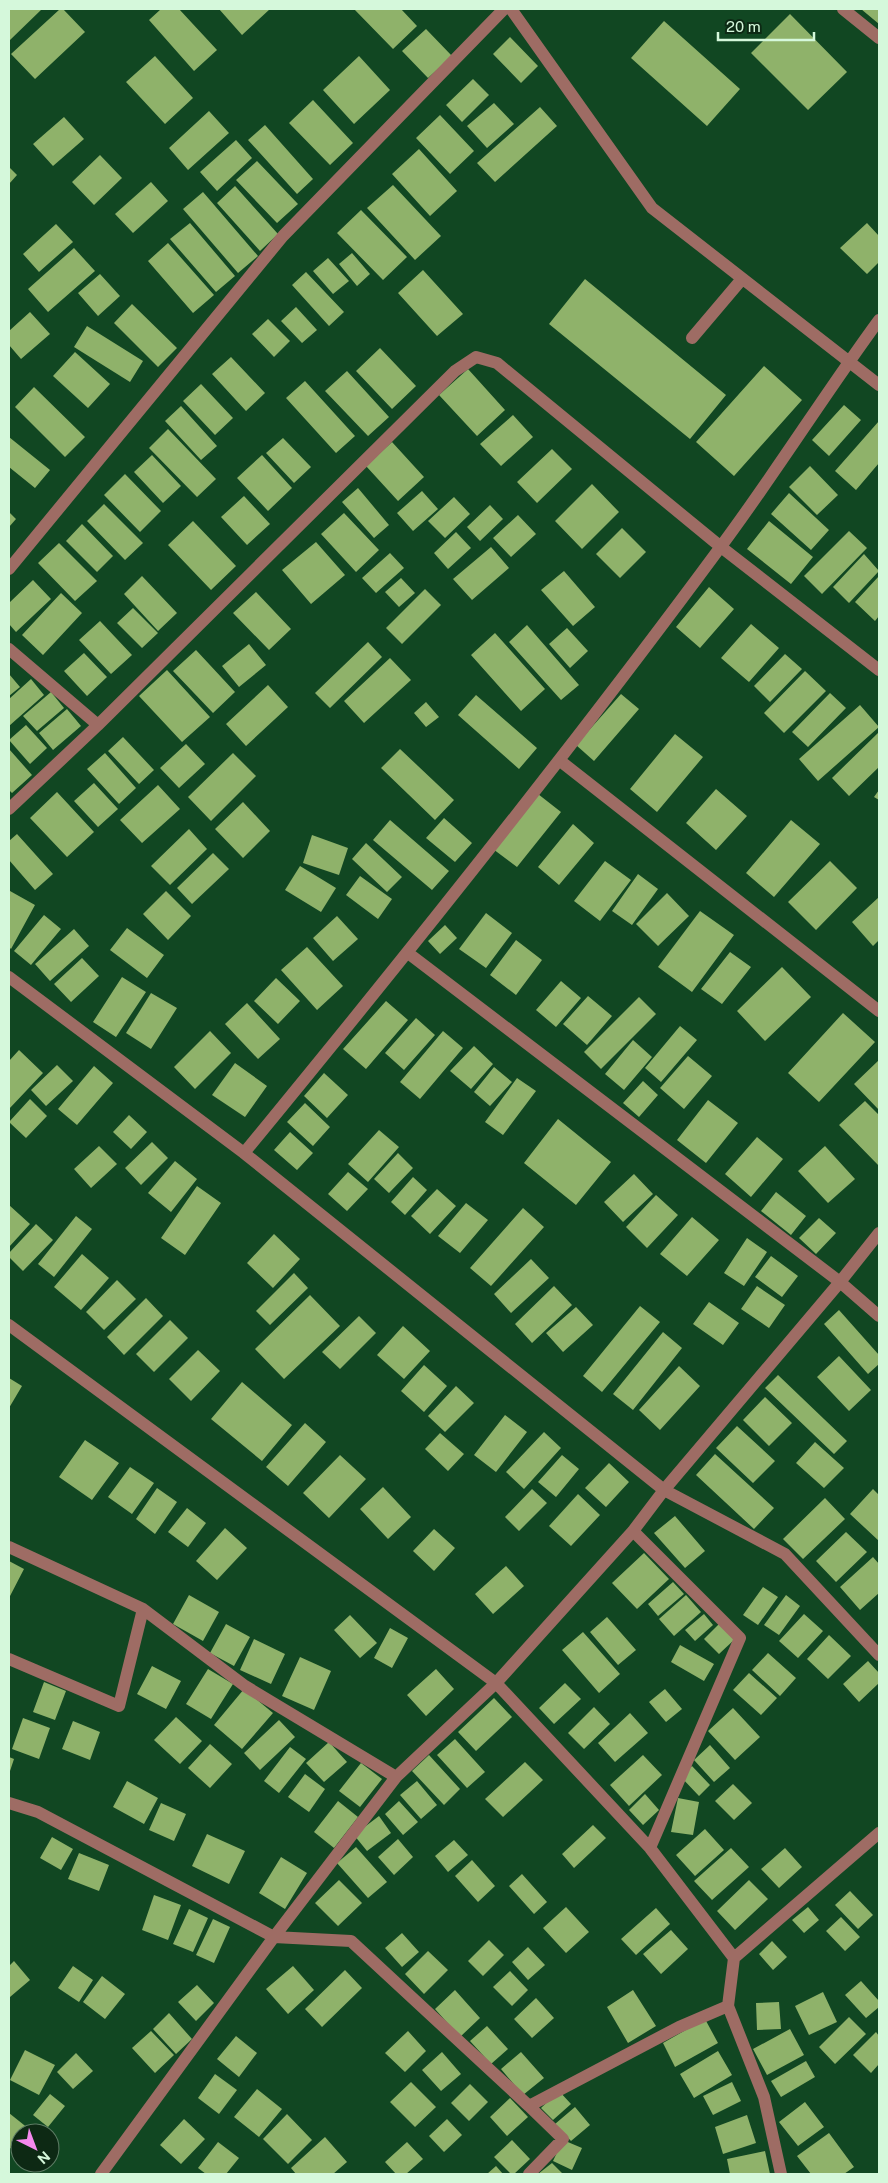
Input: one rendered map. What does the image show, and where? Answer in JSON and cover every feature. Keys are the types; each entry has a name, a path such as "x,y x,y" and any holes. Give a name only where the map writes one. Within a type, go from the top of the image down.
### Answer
{"street":[{"path":"9,569 283,236 504,9"},
{"path":"511,9 652,208 879,385"},
{"path":"843,9 879,38"},
{"path":"692,338 742,279"},
{"path":"244,1153 408,953 559,760 721,547 879,320"},
{"path":"9,809 98,725 455,371 476,357 497,363 721,547 879,670"},
{"path":"9,649 98,725"},
{"path":"559,760 879,1011"},
{"path":"408,953 840,1282 879,1316"},
{"path":"9,977 244,1153 664,1490 784,1554 878,1650"},
{"path":"101,2174 274,1938 396,1777 496,1683 633,1531 664,1490 840,1282 879,1233"},
{"path":"9,1325 496,1683 650,1848 734,1958"},
{"path":"633,1531 740,1638 650,1848"},
{"path":"9,1547 142,1609 245,1686 396,1777"},
{"path":"9,1659 119,1706 142,1609"},
{"path":"9,1803 38,1812 274,1938 351,1941 563,2139 529,2174"},
{"path":"781,2174 764,2097 728,2006 734,1958 879,1833"},
{"path":"529,2106 679,2027 728,2006"}],"building":[{"path":"9,9 42,9 9,41"},
{"path":"60,9 63,9 85,32 35,79 11,54"},
{"path":"161,9 179,9 217,50 194,71 149,20"},
{"path":"219,9 270,9 242,35"},
{"path":"354,9 401,9 417,26 393,49"},
{"path":"861,9 879,9 879,24"},
{"path":"790,14 847,72 808,110 751,53"},
{"path":"664,21 740,89 707,126 631,58"},
{"path":"426,29 452,56 428,78 402,51"},
{"path":"510,37 538,66 521,83 493,54"},
{"path":"155,56 193,98 165,124 126,82"},
{"path":"359,56 390,90 354,124 323,90"},
{"path":"473,79 489,95 462,122 446,105"},
{"path":"313,100 353,143 330,165 289,123"},
{"path":"494,103 514,124 487,148 467,126"},
{"path":"540,107 557,126 495,182 477,163"},
{"path":"209,111 229,133 188,170 169,148"},
{"path":"440,115 474,151 450,174 416,138"},
{"path":"64,117 84,139 53,166 33,144"},
{"path":"265,125 313,179 297,194 248,140"},
{"path":"236,140 252,158 217,191 200,172"},
{"path":"419,149 457,191 430,216 392,174"},
{"path":"100,155 122,178 94,205 72,182"},
{"path":"257,161 298,204 277,223 236,180"},
{"path":"9,167 17,175 9,184"},
{"path":"151,182 168,201 133,233 115,214"},
{"path":"393,185 441,236 415,260 367,208"},
{"path":"235,186 278,234 260,251 217,203"},
{"path":"203,192 258,256 238,273 183,209"},
{"path":"361,210 407,257 383,280 337,233"},
{"path":"190,223 235,276 216,292 170,239"},
{"path":"867,223 879,236 879,262 867,274 840,248"},
{"path":"56,224 73,242 39,272 23,254"},
{"path":"168,243 214,295 193,313 148,261"},
{"path":"74,248 95,271 48,312 28,289"},
{"path":"352,253 370,274 357,286 339,264"},
{"path":"328,258 349,281 333,294 313,271"},
{"path":"423,270 463,314 437,336 398,293"},
{"path":"306,272 344,312 329,326 292,285"},
{"path":"100,274 120,296 98,316 78,293"},
{"path":"585,279 726,395 690,439 549,324"},
{"path":"132,304 177,348 158,367 114,323"},
{"path":"296,307 317,330 302,343 281,321"},
{"path":"30,312 50,334 21,359 9,345 9,331"},
{"path":"268,319 290,341 274,357 252,334"},
{"path":"87,326 143,361 130,382 74,347"},
{"path":"380,348 416,386 392,409 356,371"},
{"path":"75,352 110,384 88,408 53,376"},
{"path":"231,357 265,393 246,411 212,374"},
{"path":"764,366 802,400 734,476 696,442"},
{"path":"468,369 505,410 477,436 439,395"},
{"path":"347,371 389,417 368,436 325,391"},
{"path":"305,381 355,436 336,453 286,398"},
{"path":"201,384 233,418 215,435 183,401"},
{"path":"34,387 85,437 65,457 15,407"},
{"path":"844,405 861,420 829,456 812,440"},
{"path":"181,406 217,446 201,460 165,421"},
{"path":"513,415 533,437 501,466 480,444"},
{"path":"879,421 879,463 856,490 835,471"},
{"path":"168,429 216,479 197,497 149,448"},
{"path":"9,437 50,470 35,488 9,467"},
{"path":"283,438 311,467 294,483 266,453"},
{"path":"392,442 424,477 398,501 366,466"},
{"path":"552,449 572,469 537,503 517,482"},
{"path":"152,455 181,486 163,503 134,472"},
{"path":"262,455 292,488 268,511 237,478"},
{"path":"810,466 838,495 817,515 789,487"},
{"path":"125,474 161,511 140,532 104,495"},
{"path":"592,484 619,512 582,549 555,521"},
{"path":"358,488 389,525 374,538 342,502"},
{"path":"422,491 438,509 413,531 397,513"},
{"path":"789,493 829,530 811,550 771,514"},
{"path":"244,496 270,524 247,545 221,517"},
{"path":"454,497 470,514 445,538 428,521"},
{"path":"104,504 143,543 125,560 87,521"},
{"path":"490,505 503,519 480,541 467,527"},
{"path":"9,512 16,519 9,527"},
{"path":"344,513 379,550 356,572 321,534"},
{"path":"518,515 536,534 511,557 493,538"},
{"path":"193,521 236,566 211,590 168,545"},
{"path":"769,521 813,557 791,584 747,549"},
{"path":"82,524 113,556 97,572 66,541"},
{"path":"622,528 646,552 620,578 596,554"},
{"path":"849,531 867,548 822,594 804,576"},
{"path":"456,532 471,548 448,569 434,553"},
{"path":"316,542 345,575 311,604 282,570"},
{"path":"59,543 97,581 75,601 38,563"},
{"path":"491,547 509,568 472,600 453,579"},
{"path":"390,553 404,568 376,593 362,578"},
{"path":"864,554 879,571 849,603 833,587"},
{"path":"564,571 595,607 573,626 541,590"},
{"path":"142,576 177,613 158,631 124,594"},
{"path":"879,576 879,616 875,621 855,602"},
{"path":"401,578 415,593 399,607 385,592"},
{"path":"33,580 51,599 16,632 9,624 9,603"},
{"path":"709,587 734,609 700,648 676,627"},
{"path":"425,589 441,605 402,644 386,628"},
{"path":"256,592 291,629 269,650 233,613"},
{"path":"61,593 82,613 43,655 22,635"},
{"path":"133,608 158,633 142,648 117,623"},
{"path":"100,621 132,655 111,674 79,640"},
{"path":"751,624 779,648 749,682 721,658"},
{"path":"527,625 579,685 561,700 509,642"},
{"path":"567,628 588,651 570,668 549,644"},
{"path":"495,633 545,689 521,711 471,655"},
{"path":"368,642 382,657 330,708 315,693"},
{"path":"249,644 266,665 239,687 222,666"},
{"path":"196,650 235,692 213,713 173,671"},
{"path":"84,653 107,677 87,696 64,671"},
{"path":"785,654 802,669 770,702 754,686"},
{"path":"390,658 411,680 364,723 344,701"},
{"path":"167,670 210,717 182,742 139,696"},
{"path":"805,671 826,691 784,733 764,713"},
{"path":"9,674 20,687 9,696"},
{"path":"31,679 44,695 9,726 9,699"},
{"path":"268,685 288,707 246,746 226,724"},
{"path":"51,692 64,708 37,731 23,716"},
{"path":"830,693 846,708 808,747 792,732"},
{"path":"621,694 639,709 594,761 576,745"},
{"path":"476,695 537,748 519,769 458,715"},
{"path":"426,702 439,717 426,727 414,713"},
{"path":"860,705 879,727 818,781 799,759"},
{"path":"67,709 81,726 53,750 39,733"},
{"path":"26,725 47,748 30,764 9,740"},
{"path":"879,732 879,767 849,796 832,778"},
{"path":"675,734 703,757 657,812 630,789"},
{"path":"123,737 154,770 139,784 108,751"},
{"path":"186,744 205,764 179,788 160,768"},
{"path":"9,749 32,775 12,793 9,790"},
{"path":"400,749 454,800 435,820 381,768"},
{"path":"105,753 136,788 119,804 87,769"},
{"path":"233,753 256,776 211,821 188,797"},
{"path":"94,783 118,809 98,827 74,801"},
{"path":"158,785 180,809 142,843 120,820"},
{"path":"716,789 747,816 716,850 686,823"},
{"path":"879,790 879,800 874,797"},
{"path":"57,792 94,832 67,857 30,818"},
{"path":"538,794 561,812 517,867 493,849"},
{"path":"243,802 270,831 243,858 215,829"},
{"path":"444,818 472,843 455,862 426,838"},
{"path":"390,820 449,871 432,890 373,840"},
{"path":"791,820 820,844 774,897 746,873"},
{"path":"573,824 594,843 559,885 538,867"},
{"path":"189,829 207,849 170,885 151,866"},
{"path":"17,834 53,874 35,890 9,860 9,841"},
{"path":"312,835 348,848 339,875 303,863"},
{"path":"366,843 402,877 387,892 352,859"},
{"path":"213,853 229,869 192,904 177,888"},
{"path":"605,861 631,880 600,921 574,901"},
{"path":"830,861 857,888 816,930 788,902"},
{"path":"300,866 336,888 321,912 285,890"},
{"path":"638,874 658,889 632,925 612,911"},
{"path":"360,876 392,899 378,919 346,895"},
{"path":"10,891 35,905 11,949 9,947"},
{"path":"166,891 191,916 168,940 143,914"},
{"path":"667,893 689,916 658,946 636,924"},
{"path":"879,897 879,940 873,946 852,922"},
{"path":"700,911 734,935 692,992 658,967"},
{"path":"486,913 512,933 486,968 459,949"},
{"path":"44,915 61,929 31,965 14,951"},
{"path":"337,916 358,939 333,961 313,938"},
{"path":"445,925 457,938 440,954 428,941"},
{"path":"127,928 164,955 147,978 110,950"},
{"path":"74,929 89,946 50,981 35,964"},
{"path":"516,940 542,960 516,995 490,975"},
{"path":"307,947 343,986 317,1010 281,970"},
{"path":"730,952 751,967 722,1004 701,989"},
{"path":"82,958 99,976 71,1002 54,984"},
{"path":"782,967 811,997 765,1041 737,1011"},
{"path":"122,977 146,992 116,1037 93,1022"},
{"path":"276,978 300,1001 278,1024 254,1001"},
{"path":"561,981 581,998 556,1027 536,1010"},
{"path":"151,993 177,1008 151,1049 126,1033"},
{"path":"588,996 612,1016 587,1045 563,1024"},
{"path":"639,997 656,1014 601,1069 584,1052"},
{"path":"386,1001 408,1020 366,1069 343,1049"},
{"path":"247,1003 280,1039 258,1059 225,1024"},
{"path":"843,1013 875,1042 819,1102 788,1073"},
{"path":"416,1018 435,1035 404,1070 385,1053"},
{"path":"680,1026 697,1040 661,1082 645,1068"},
{"path":"210,1031 231,1053 195,1089 174,1067"},
{"path":"443,1031 463,1048 420,1099 400,1082"},
{"path":"633,1040 652,1057 624,1090 605,1074"},
{"path":"474,1046 493,1064 471,1089 450,1071"},
{"path":"19,1050 43,1073 9,1109 9,1061"},
{"path":"688,1056 712,1076 684,1109 660,1088"},
{"path":"879,1060 879,1110 854,1084"},
{"path":"235,1063 267,1086 245,1117 212,1095"},
{"path":"57,1065 73,1081 46,1106 31,1090"},
{"path":"94,1066 113,1083 77,1125 58,1109"},
{"path":"494,1067 512,1082 490,1106 474,1092"},
{"path":"324,1073 348,1095 327,1118 304,1096"},
{"path":"517,1078 536,1091 503,1135 485,1122"},
{"path":"643,1081 658,1095 639,1117 623,1103"},
{"path":"30,1099 47,1116 26,1138 9,1122"},
{"path":"708,1100 738,1123 706,1163 677,1140"},
{"path":"865,1101 879,1115 879,1166 839,1125"},
{"path":"305,1103 330,1127 313,1146 287,1122"},
{"path":"129,1115 147,1132 131,1149 113,1132"},
{"path":"558,1119 611,1162 576,1205 524,1163"},
{"path":"379,1130 399,1147 368,1182 348,1164"},
{"path":"290,1132 313,1153 297,1170 274,1150"},
{"path":"757,1137 783,1159 751,1197 725,1174"},
{"path":"152,1142 168,1158 141,1185 125,1168"},
{"path":"99,1146 117,1164 91,1188 74,1169"},
{"path":"825,1146 855,1179 828,1203 798,1171"},
{"path":"398,1153 413,1168 389,1193 374,1179"},
{"path":"175,1161 197,1179 171,1212 148,1193"},
{"path":"348,1172 368,1189 347,1211 328,1194"},
{"path":"634,1174 653,1194 623,1222 604,1202"},
{"path":"413,1177 427,1190 405,1215 391,1202"},
{"path":"197,1186 221,1203 185,1255 161,1238"},
{"path":"437,1189 456,1206 430,1234 411,1216"},
{"path":"776,1192 806,1216 791,1235 761,1211"},
{"path":"656,1195 678,1215 647,1248 626,1227"},
{"path":"466,1203 488,1220 460,1253 438,1236"},
{"path":"9,1205 30,1224 9,1247"},
{"path":"523,1208 544,1227 491,1286 470,1268"},
{"path":"76,1216 92,1229 54,1277 38,1264"},
{"path":"692,1217 719,1240 687,1276 660,1254"},
{"path":"819,1218 836,1233 816,1254 799,1238"},
{"path":"36,1224 53,1240 23,1271 9,1257 9,1253"},
{"path":"274,1234 300,1259 273,1288 247,1263"},
{"path":"747,1238 767,1252 744,1286 724,1273"},
{"path":"82,1254 109,1278 81,1310 54,1287"},
{"path":"771,1256 798,1276 782,1297 755,1277"},
{"path":"531,1259 549,1278 511,1313 494,1294"},
{"path":"294,1273 308,1288 270,1325 256,1311"},
{"path":"117,1280 136,1299 104,1330 86,1312"},
{"path":"554,1286 572,1305 532,1343 515,1324"},
{"path":"757,1286 785,1305 769,1328 741,1309"},
{"path":"310,1295 340,1326 284,1379 255,1349"},
{"path":"146,1298 163,1316 124,1355 107,1337"},
{"path":"709,1302 739,1323 723,1345 693,1324"},
{"path":"640,1306 660,1322 602,1392 583,1376"},
{"path":"576,1307 593,1325 563,1352 546,1333"},
{"path":"839,1310 879,1355 879,1364 868,1374 824,1324"},
{"path":"359,1316 376,1333 340,1369 322,1352"},
{"path":"170,1320 188,1338 154,1372 136,1354"},
{"path":"403,1326 430,1351 404,1379 377,1355"},
{"path":"663,1332 682,1348 633,1410 613,1394"},
{"path":"198,1350 220,1371 191,1401 169,1379"},
{"path":"839,1356 871,1390 849,1411 817,1377"},
{"path":"424,1365 447,1386 424,1412 401,1391"},
{"path":"679,1366 700,1386 660,1430 639,1410"},
{"path":"778,1375 847,1441 834,1454 765,1388"},
{"path":"9,1378 22,1386 9,1408"},
{"path":"242,1382 292,1425 262,1461 211,1419"},
{"path":"456,1386 474,1403 445,1432 428,1416"},
{"path":"765,1397 792,1423 769,1446 743,1420"},
{"path":"505,1415 527,1432 496,1472 474,1455"},
{"path":"305,1423 326,1442 288,1486 266,1467"},
{"path":"737,1426 775,1461 753,1483 716,1448"},
{"path":"544,1432 561,1448 524,1489 506,1472"},
{"path":"440,1433 464,1454 448,1471 425,1449"},
{"path":"85,1440 119,1463 92,1500 59,1477"},
{"path":"815,1442 844,1468 824,1488 796,1463"},
{"path":"715,1454 774,1508 754,1529 696,1475"},
{"path":"340,1455 366,1479 329,1518 303,1493"},
{"path":"562,1455 579,1469 556,1497 538,1482"},
{"path":"609,1463 629,1482 606,1507 585,1488"},
{"path":"130,1467 154,1483 132,1514 108,1497"},
{"path":"383,1487 411,1517 388,1539 360,1509"},
{"path":"157,1488 177,1502 155,1534 136,1519"},
{"path":"532,1489 547,1503 519,1531 505,1517"},
{"path":"873,1489 879,1495 879,1541 850,1514"},
{"path":"578,1494 600,1515 571,1546 549,1526"},
{"path":"825,1498 845,1519 803,1559 783,1539"},
{"path":"187,1508 206,1523 188,1547 168,1532"},
{"path":"675,1516 705,1551 685,1568 654,1533"},
{"path":"225,1528 247,1548 217,1580 196,1561"},
{"path":"434,1529 455,1548 434,1571 413,1551"},
{"path":"846,1532 867,1552 836,1582 816,1561"},
{"path":"644,1553 669,1579 637,1609 612,1583"},
{"path":"873,1557 879,1564 879,1593 860,1610 840,1587"},
{"path":"9,1561 24,1569 9,1598"},
{"path":"506,1566 524,1586 493,1614 475,1594"},
{"path":"673,1582 684,1594 658,1616 648,1604"},
{"path":"763,1587 778,1597 758,1625 743,1615"},
{"path":"189,1595 219,1612 203,1641 173,1624"},
{"path":"686,1595 701,1612 674,1636 659,1619"},
{"path":"786,1595 800,1606 779,1635 764,1625"},
{"path":"704,1614 713,1625 695,1641 685,1630"},
{"path":"804,1614 823,1631 798,1658 779,1641"},
{"path":"350,1615 377,1643 360,1658 334,1630"},
{"path":"607,1617 636,1650 618,1665 590,1632"},
{"path":"720,1623 735,1639 719,1654 704,1639"},
{"path":"226,1624 250,1637 234,1666 210,1653"},
{"path":"390,1628 408,1638 392,1668 374,1658"},
{"path":"583,1632 620,1674 599,1693 562,1650"},
{"path":"829,1635 851,1656 828,1679 807,1659"},
{"path":"254,1639 285,1654 271,1684 240,1670"},
{"path":"680,1645 714,1664 704,1681 671,1662"},
{"path":"768,1653 796,1678 780,1696 752,1670"},
{"path":"300,1657 331,1671 314,1710 282,1696"},
{"path":"868,1661 879,1673 879,1683 859,1702 843,1684"},
{"path":"152,1666 181,1681 166,1709 137,1694"},
{"path":"208,1669 233,1684 211,1719 186,1704"},
{"path":"436,1669 454,1689 426,1716 407,1695"},
{"path":"749,1673 777,1698 761,1715 733,1690"},
{"path":"44,1682 66,1691 55,1720 33,1712"},
{"path":"565,1683 581,1699 554,1724 539,1708"},
{"path":"244,1689 273,1713 242,1749 214,1725"},
{"path":"665,1689 682,1709 666,1722 649,1702"},
{"path":"494,1698 512,1717 476,1751 458,1732"},
{"path":"594,1707 610,1724 584,1749 568,1733"},
{"path":"733,1708 760,1737 735,1760 708,1731"},
{"path":"630,1713 648,1733 615,1762 598,1743"},
{"path":"176,1717 202,1741 180,1764 154,1740"},
{"path":"23,1718 50,1728 39,1759 12,1749"},
{"path":"279,1720 295,1737 260,1770 244,1753"},
{"path":"73,1721 100,1732 90,1760 62,1749"},
{"path":"455,1739 485,1772 467,1788 437,1755"},
{"path":"329,1742 347,1762 324,1782 306,1763"},
{"path":"210,1744 232,1764 210,1788 188,1768"},
{"path":"710,1745 730,1768 714,1782 694,1760"},
{"path":"290,1747 306,1759 279,1793 264,1781"},
{"path":"429,1755 460,1789 444,1805 412,1771"},
{"path":"643,1755 662,1775 629,1806 610,1785"},
{"path":"9,1757 14,1759 9,1774"},
{"path":"525,1762 543,1780 503,1817 485,1799"},
{"path":"361,1763 382,1779 360,1807 339,1791"},
{"path":"692,1766 710,1785 699,1796 681,1777"},
{"path":"305,1774 325,1789 309,1812 288,1797"},
{"path":"127,1781 158,1798 144,1824 113,1807"},
{"path":"417,1781 437,1805 421,1819 400,1795"},
{"path":"733,1784 752,1803 734,1820 715,1801"},
{"path":"645,1794 659,1810 643,1825 629,1810"},
{"path":"678,1798 699,1802 693,1835 671,1832"},
{"path":"338,1801 358,1817 334,1848 314,1832"},
{"path":"399,1801 418,1822 403,1835 385,1814"},
{"path":"161,1803 186,1814 174,1841 149,1830"},
{"path":"379,1816 391,1833 367,1851 354,1835"},
{"path":"593,1825 606,1838 574,1868 562,1854"},
{"path":"705,1829 724,1850 695,1876 676,1855"},
{"path":"207,1834 245,1851 229,1884 192,1866"},
{"path":"52,1837 73,1849 61,1870 40,1858"},
{"path":"398,1839 413,1857 394,1875 378,1857"},
{"path":"454,1840 468,1855 448,1872 435,1856"},
{"path":"356,1847 387,1882 368,1898 337,1863"},
{"path":"731,1848 749,1867 712,1900 694,1881"},
{"path":"785,1848 802,1867 779,1888 761,1869"},
{"path":"79,1853 109,1865 99,1891 68,1879"},
{"path":"281,1857 307,1873 285,1909 259,1893"},
{"path":"472,1860 495,1886 478,1902 455,1876"},
{"path":"522,1874 547,1902 534,1914 509,1886"},
{"path":"339,1880 362,1903 338,1926 315,1903"},
{"path":"749,1880 768,1899 735,1930 717,1911"},
{"path":"850,1891 873,1915 858,1929 835,1905"},
{"path":"154,1895 181,1905 168,1940 142,1930"},
{"path":"566,1907 589,1932 566,1953 543,1928"},
{"path":"808,1907 819,1920 804,1933 792,1920"},
{"path":"656,1908 670,1924 636,1955 621,1939"},
{"path":"189,1909 208,1918 193,1952 173,1944"},
{"path":"841,1917 860,1937 845,1951 826,1931"},
{"path":"213,1919 230,1927 214,1963 196,1955"},
{"path":"671,1930 688,1949 661,1974 643,1954"},
{"path":"402,1933 419,1952 402,1967 385,1948"},
{"path":"489,1940 504,1955 483,1976 468,1961"},
{"path":"772,1941 787,1957 773,1970 759,1954"},
{"path":"528,1947 545,1965 528,1980 512,1962"},
{"path":"428,1951 448,1970 424,1994 405,1974"},
{"path":"14,1961 30,1980 10,1997 9,1966"},
{"path":"73,1966 93,1980 79,2002 58,1988"},
{"path":"293,1966 314,1990 288,2014 266,1989"},
{"path":"345,1970 362,1988 322,2027 305,2009"},
{"path":"510,1971 528,1990 512,2006 493,1987"},
{"path":"102,1976 125,1994 105,2019 83,2002"},
{"path":"861,1981 879,2001 879,2007 866,2018 845,1995"},
{"path":"197,1985 214,2003 196,2021 178,2002"},
{"path":"455,1990 480,2018 460,2037 435,2009"},
{"path":"633,1990 656,2026 628,2043 607,2007"},
{"path":"823,1992 837,2022 809,2035 795,2006"},
{"path":"536,1998 554,2018 532,2038 514,2019"},
{"path":"779,2002 781,2029 757,2030 756,2003"},
{"path":"169,2013 192,2039 176,2054 153,2029"},
{"path":"849,2017 866,2034 835,2064 819,2047"},
{"path":"705,2019 718,2043 675,2067 663,2043"},
{"path":"487,2026 508,2049 491,2064 470,2041"},
{"path":"790,2029 804,2055 767,2075 753,2049"},
{"path":"151,2031 174,2055 155,2073 132,2048"},
{"path":"408,2031 426,2051 405,2072 385,2053"},
{"path":"876,2032 879,2036 879,2064 871,2073 853,2055"},
{"path":"236,2036 257,2053 239,2077 217,2059"},
{"path":"25,2050 55,2065 39,2095 10,2080"},
{"path":"718,2051 732,2075 694,2098 680,2074"},
{"path":"442,2052 461,2074 441,2091 422,2070"},
{"path":"521,2052 544,2078 523,2095 501,2069"},
{"path":"76,2053 93,2071 73,2089 57,2072"},
{"path":"806,2061 815,2077 781,2097 771,2081"},
{"path":"215,2074 237,2090 219,2114 198,2098"},
{"path":"411,2082 436,2107 415,2127 390,2102"},
{"path":"732,2082 741,2101 713,2115 703,2096"},
{"path":"470,2084 488,2102 469,2121 451,2103"},
{"path":"257,2089 282,2109 259,2137 234,2117"},
{"path":"559,2091 571,2104 553,2120 541,2108"},
{"path":"50,2094 65,2106 51,2123 43,2123 33,2115"},
{"path":"510,2098 528,2117 507,2136 490,2117"},
{"path":"805,2102 824,2127 798,2146 779,2122"},
{"path":"575,2107 590,2125 571,2141 555,2124"},
{"path":"9,2113 22,2123 10,2123 9,2147"},
{"path":"287,2114 312,2140 288,2164 263,2139"},
{"path":"747,2115 756,2143 723,2154 715,2127"},
{"path":"184,2119 205,2139 181,2164 160,2145"},
{"path":"447,2119 462,2135 444,2152 429,2136"},
{"path":"829,2133 854,2167 844,2174 811,2174 797,2156"},
{"path":"325,2137 347,2162 333,2174 296,2174 291,2168"},
{"path":"512,2140 530,2159 514,2174 511,2174 494,2157"},
{"path":"563,2140 582,2148 572,2170 553,2161"},
{"path":"218,2142 239,2158 226,2174 206,2174 198,2168"},
{"path":"407,2142 423,2159 406,2174 396,2174 385,2162"},
{"path":"765,2151 770,2174 730,2174 727,2159"},
{"path":"552,2163 563,2174 538,2174"},
{"path":"496,2166 503,2174 487,2174"}]}
